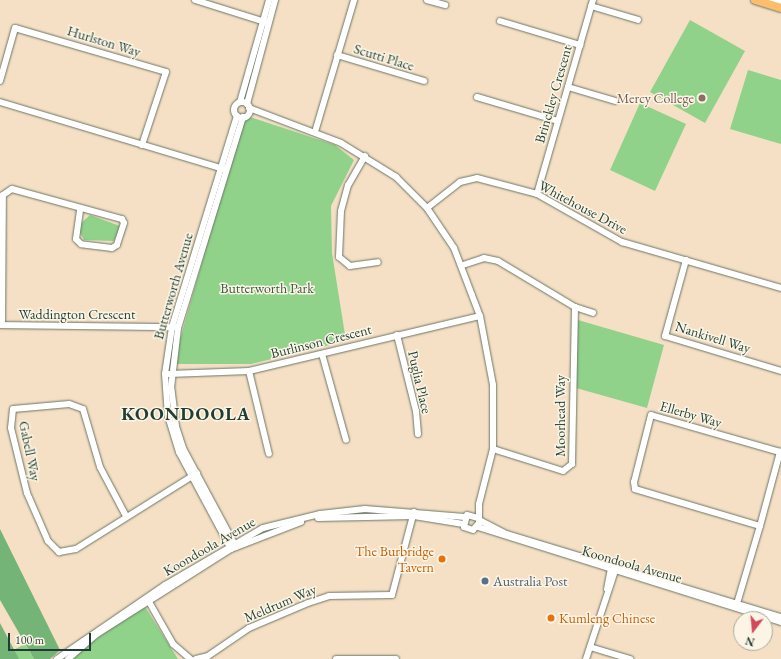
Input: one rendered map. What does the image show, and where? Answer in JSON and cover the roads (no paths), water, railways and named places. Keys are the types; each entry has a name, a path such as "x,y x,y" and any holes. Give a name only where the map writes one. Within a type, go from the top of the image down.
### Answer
{"main road":[{"path":"755,0 781,8"}],"street":[{"path":"195,0 265,22"},
{"name":"Butterworth Avenue","path":"222,169 247,111 269,0"},
{"name":"Butterworth Avenue","path":"232,546 190,476 171,430 168,374 175,327 237,116 234,107 240,102 265,22 275,0"},
{"path":"315,132 354,0"},
{"path":"427,0 445,5"},
{"path":"771,0 781,3"},
{"path":"592,3 638,20"},
{"name":"Brinckley Crescent","path":"537,194 592,3"},
{"path":"500,21 580,45"},
{"name":"Hurlston Way","path":"0,81 15,28 166,72 142,145"},
{"name":"Scutti Place","path":"337,55 424,81"},
{"path":"568,87 615,101"},
{"path":"477,97 558,121"},
{"path":"0,102 222,169"},
{"path":"240,102 247,111 315,132 365,156 396,177 427,208 463,265 480,316 493,384 493,449 479,504 478,528 468,530 463,524 465,517 472,514 479,504"},
{"path":"237,116 247,111"},
{"path":"365,156 348,185 341,211 339,257 350,266 378,262"},
{"name":"Whitehouse Drive","path":"427,208 460,182 477,178 537,194 622,242 781,288"},
{"path":"1,325 3,195 12,189 80,209 122,219 124,223 117,244 112,248 81,244 76,239 80,209"},
{"path":"463,265 484,258 498,261 575,307 593,313"},
{"name":"Nankivell Way","path":"686,260 665,336 781,371"},
{"name":"Moorhead Way","path":"493,449 563,471 572,464 575,307"},
{"name":"Burlinson Crescent","path":"168,374 249,371 480,316"},
{"name":"Waddington Crescent","path":"1,325 175,327"},
{"name":"Puglia Place","path":"397,335 416,411 418,434"},
{"path":"322,354 346,440"},
{"path":"249,371 269,454"},
{"name":"Butterworth Avenue","path":"168,374 176,426 196,473 232,546"},
{"name":"Gabell Way","path":"126,516 100,467 83,409 69,404 13,409 11,428 27,493 48,541 59,552 76,549 196,473"},
{"name":"Ellerby Way","path":"737,605 760,526 780,452 651,414 635,489 760,526"},
{"name":"Koondoola Avenue","path":"414,514 463,524"},
{"name":"Koondoola Avenue","path":"57,659 232,546 273,530 322,517 414,514 465,517"},
{"name":"Meldrum Way","path":"196,659 208,656 249,628 308,603 329,596 392,595 414,514"},
{"path":"472,514 479,519"},
{"name":"Koondoola Avenue","path":"479,519 507,534 614,568"},
{"name":"Koondoola Avenue","path":"478,528 781,617"},
{"path":"586,659 614,568"},
{"path":"148,599 173,644 190,659"},
{"name":"Koondoola Avenue","path":"68,659 97,634 148,599"},
{"name":"Koondoola Avenue","path":"737,605 781,622"},
{"path":"590,647 630,659"},
{"path":"336,659 396,659"}],"place":[{"name":"Mercy College","path":"702,98"},
{"name":"The Burbridge Tavern","path":"442,559"},
{"name":"Australia Post","path":"485,581"},
{"name":"Kumleng Chinese","path":"551,618"}],"district":[{"name":"KOONDOOLA","path":"186,414"}],"park label":[{"name":"Butterworth Park","path":"267,288"}]}
